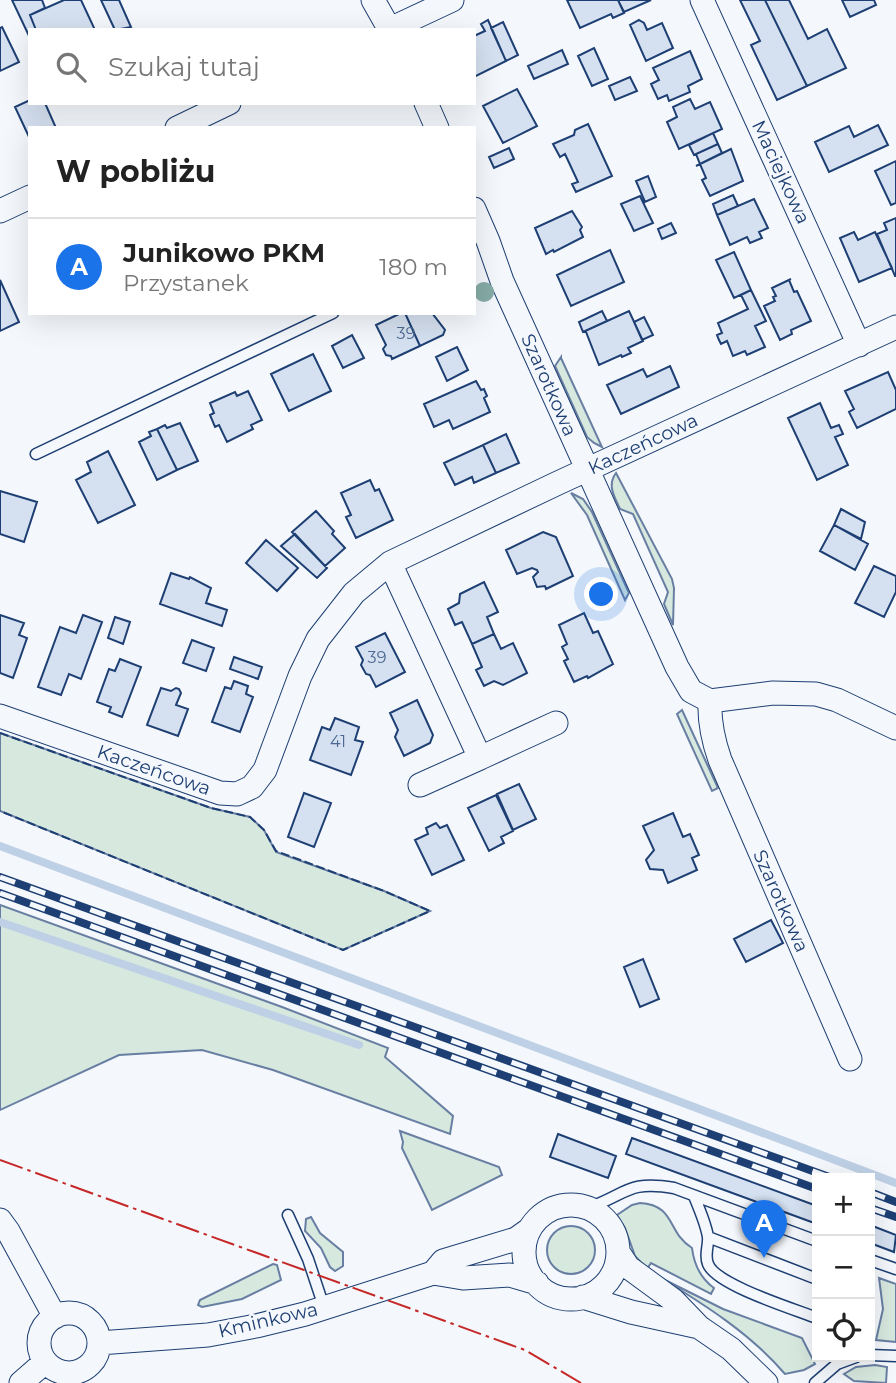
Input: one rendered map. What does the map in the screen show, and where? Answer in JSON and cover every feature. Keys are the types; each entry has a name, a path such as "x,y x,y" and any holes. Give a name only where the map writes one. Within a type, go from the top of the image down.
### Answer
{"street":[{"path":"373,0 388,28"},
{"path":"393,28 452,0"},
{"name":"Maciejkowa","path":"702,0 859,345"},
{"path":"181,126 225,105"},
{"path":"427,105 437,126"},
{"path":"0,211 28,198"},
{"name":"Szarotkowa","path":"476,219 481,244 502,281 685,682 691,691 710,701 709,718 720,760 850,1059"},
{"name":"Kaczeńcowa","path":"0,716 220,793 237,794 252,787 264,770 300,676 318,639 354,593 390,563 896,327"},
{"path":"390,563 480,758"},
{"path":"710,701 774,693 816,694 837,700 896,728"},
{"path":"419,785 556,723"},
{"path":"433,1273 443,1261 505,1243 530,1229 541,1216 555,1208 571,1205 588,1208 607,1220 617,1241 618,1252 612,1275 604,1285 583,1297"},
{"path":"0,1220 55,1317"},
{"path":"530,1229 524,1253 529,1273 537,1283"},
{"path":"618,1252 628,1267 673,1300 699,1327 731,1349 766,1383"},
{"path":"433,1273 463,1278 510,1275 537,1283 558,1297 583,1297 631,1312 699,1327"},
{"name":"Kminkowa","path":"99,1343 208,1335 256,1326 433,1273"},
{"path":"74,1314 84,1318 97,1333 99,1343 94,1359 75,1373 58,1371 45,1362 38,1342 46,1323 55,1317 74,1314"},
{"path":"21,1383 45,1362"}],"lane":[{"path":"36,454 329,315"},
{"path":"588,1208 637,1185 674,1188 812,1239"},
{"path":"694,1196 708,1237 707,1263 722,1279 812,1316"},
{"path":"288,1215 308,1259 324,1307"},
{"path":"708,1237 812,1277"},
{"path":"875,1262 896,1269"},
{"path":"875,1355 896,1356"},
{"path":"815,1383 836,1362"}],"shaded area":[{"path":"561,357 602,447 587,437 555,366"},
{"path":"616,473 672,579 673,625 664,604 668,592 633,514 620,509 614,495 612,482"},
{"path":"571,493 583,499 592,512 629,593 625,600 587,515"},
{"path":"682,710 718,788 712,791 677,714"},
{"path":"0,733 211,808 250,817 264,830 276,852 384,891 430,911 343,950 0,811"},
{"path":"0,905 388,1048 385,1057 453,1116 450,1134 273,1070 202,1050 119,1055 0,1110"},
{"path":"400,1131 499,1167 502,1175 432,1210 402,1148"},
{"path":"640,1203 652,1205 666,1214 678,1235 692,1248 698,1270 714,1288 711,1294 651,1263 647,1269 635,1256 617,1215"},
{"path":"311,1217 320,1233 343,1252 343,1266 335,1271 330,1267 321,1248 305,1231 306,1219"},
{"path":"571,1226 588,1233 595,1250 588,1267 571,1274 554,1267 547,1250 554,1233"},
{"path":"273,1264 277,1265 281,1280 242,1299 202,1307 198,1305 200,1300"},
{"path":"661,1278 723,1309 802,1338 815,1364 804,1370 785,1374 742,1333"},
{"path":"879,1278 896,1284 896,1342 876,1340 883,1309"},
{"path":"856,1367 887,1367 886,1383 854,1381 844,1374"}],"building":[{"path":"12,0 42,0 45,8 30,15 35,28 28,28 28,34"},
{"path":"64,0 81,0 94,28 35,28 30,15"},
{"path":"101,0 119,0 131,27 114,28"},
{"path":"567,0 618,0 624,13 613,18 611,14 580,28"},
{"path":"618,0 651,0 624,12"},
{"path":"740,0 765,0 807,86 777,100 751,45 760,41"},
{"path":"765,0 789,0 808,39 827,29 846,68 807,86"},
{"path":"842,0 874,0 876,5 850,17"},
{"path":"488,20 506,61 476,76 476,35 485,31 481,24"},
{"path":"639,20 647,30 662,23 673,48 646,61 630,25"},
{"path":"503,22 518,55 506,61 491,28"},
{"path":"2,27 19,62 0,71 0,28"},
{"path":"594,48 608,79 592,86 578,56"},
{"path":"562,50 568,64 534,79 528,66"},
{"path":"690,51 702,79 688,86 690,92 669,101 667,95 658,99 651,84 659,80 653,68"},
{"path":"630,77 637,91 615,100 609,86"},
{"path":"517,89 537,126 503,143 483,106"},
{"path":"690,99 695,109 710,102 722,129 679,149 667,122 677,117 673,107"},
{"path":"28,101 28,105 46,105 55,126 28,126 28,135 15,107"},
{"path":"588,124 612,176 576,192 572,184 578,182 565,154 560,157 553,144 574,135 575,130"},
{"path":"878,125 888,145 829,172 815,142 849,126 854,137"},
{"path":"713,133 718,144 694,155 689,145"},
{"path":"718,144 722,153 700,164 696,154"},
{"path":"509,148 514,159 494,168 489,157"},
{"path":"731,149 743,181 710,196 702,180 706,178 700,164"},
{"path":"896,161 896,203 891,205 875,171"},
{"path":"648,176 656,197 645,202 636,181"},
{"path":"733,195 738,206 717,215 713,204"},
{"path":"640,196 653,223 634,231 621,204"},
{"path":"754,199 768,228 759,232 762,238 750,243 747,237 730,245 717,215"},
{"path":"572,211 582,227 580,230 583,237 546,254 535,228"},
{"path":"896,218 895,276 877,234 887,230 884,223"},
{"path":"671,223 676,233 662,239 658,229"},
{"path":"854,232 858,240 875,232 892,268 859,282 840,238"},
{"path":"610,250 624,282 571,306 557,275"},
{"path":"734,252 751,290 734,298 716,260"},
{"path":"791,279 789,280 794,292 797,291 811,321 791,330 792,334 780,340 764,306 775,301 772,288"},
{"path":"0,280 19,322 0,331"},
{"path":"751,290 766,321 755,326 765,347 747,355 745,351 733,356 727,341 721,344 719,340 717,335 722,333 718,323 748,309 741,295"},
{"path":"602,311 607,321 583,332 579,322"},
{"path":"629,311 643,341 628,348 631,353 599,365 586,332 583,332"},
{"path":"397,315 406,315 420,346 392,359 383,349 386,345 376,325"},
{"path":"406,315 434,315 445,330 443,335 420,346"},
{"path":"644,317 653,335 642,340 634,322"},
{"path":"352,335 364,358 343,368 332,346"},
{"path":"457,347 468,370 447,381 436,357"},
{"path":"313,354 331,391 289,411 271,374"},
{"path":"670,366 679,387 621,414 607,385 643,369 647,377"},
{"path":"888,372 896,390 896,409 857,428 849,412 854,409 845,391"},
{"path":"476,381 481,390 484,389 487,396 484,398 490,412 453,429 449,420 434,427 424,404"},
{"path":"248,391 262,420 251,425 253,429 227,442 219,425 215,427 210,415 214,413 210,403 235,392 237,396"},
{"path":"820,403 831,428 839,425 843,434 835,437 848,465 817,480 788,418"},
{"path":"180,423 198,461 177,470 157,429"},
{"path":"157,429 177,470 157,480 139,442 151,436 149,432"},
{"path":"506,434 519,463 496,473 483,445"},
{"path":"483,445 496,473 474,483 472,477 455,485 444,463"},
{"path":"108,451 135,505 98,523 76,480 91,472 87,462"},
{"path":"370,480 375,491 379,489 393,520 356,538 346,517 351,515 341,493"},
{"path":"0,491 37,502 24,542 0,534"},
{"path":"841,509 865,522 861,539 834,525"},
{"path":"316,511 345,548 325,566 292,532"},
{"path":"834,525 868,544 855,570 820,551"},
{"path":"543,532 556,537 573,576 546,589 545,586 537,587 533,577 537,570 532,568 517,574 506,550"},
{"path":"295,534 327,568 317,578 281,546"},
{"path":"266,540 298,568 277,591 246,563"},
{"path":"874,566 896,576 896,592 884,617 855,603"},
{"path":"171,573 189,579 190,577 211,588 206,603 227,610 222,626 160,604"},
{"path":"484,582 498,612 487,617 494,634 472,644 462,622 455,625 448,609 459,603 460,594"},
{"path":"584,613 593,633 598,631 613,664 588,678 587,676 574,682 564,661 568,659 562,647 567,644 559,625"},
{"path":"0,615 24,623 19,635 27,638 13,678 0,673"},
{"path":"83,615 102,622 81,679 69,674 61,695 38,687 60,627 76,633"},
{"path":"115,617 130,622 123,644 108,638"},
{"path":"385,633 405,672 376,687 361,665 363,660 356,647"},
{"path":"494,634 501,649 513,643 527,673 503,685 494,681 484,686 476,670 482,667 472,644"},
{"path":"192,640 214,648 206,671 183,663"},
{"path":"234,657 262,667 258,679 230,669"},
{"path":"120,659 141,667 122,717 109,712 111,707 97,702 109,669 115,671"},
{"path":"234,681 248,686 246,694 253,697 240,732 212,722 225,687 231,689"},
{"path":"161,688 171,691 179,689 181,693 176,705 188,709 178,736 147,725"},
{"path":"417,700 433,735 430,743 404,756 395,737 398,730 390,713"},
{"path":"335,718 359,727 355,740 363,742 351,775 310,760 322,727 330,730"},
{"path":"519,784 536,819 513,830 497,794"},
{"path":"304,793 331,803 314,847 288,837"},
{"path":"496,795 513,831 501,837 504,843 489,851 468,808"},
{"path":"673,813 683,837 690,834 699,855 692,858 697,870 668,883 663,870 650,869 646,860 654,850 643,826"},
{"path":"436,823 440,828 447,825 464,860 432,875 415,840 428,834 426,828"},
{"path":"771,920 783,943 746,962 734,939"},
{"path":"643,959 659,999 640,1007 624,967"},
{"path":"558,1134 616,1156 608,1178 550,1157"},
{"path":"632,1138 812,1204 812,1222 626,1154"},
{"path":"875,1227 896,1235 894,1252 875,1245"}],"waterway":[{"path":"0,846 896,1183"},
{"path":"0,922 359,1045"}],"railway":[{"path":"0,877 818,1173"},
{"path":"0,893 812,1187"},
{"path":"875,1194 896,1202"},
{"path":"875,1210 896,1217"}],"fence":[{"path":"0,733 211,808 250,817 264,830 276,851 430,911 343,950 0,811"}],"power":[{"path":"0,1160 525,1350 581,1383"}],"place":[{"name":"Junikowo PKM","path":"764,1258"}]}
